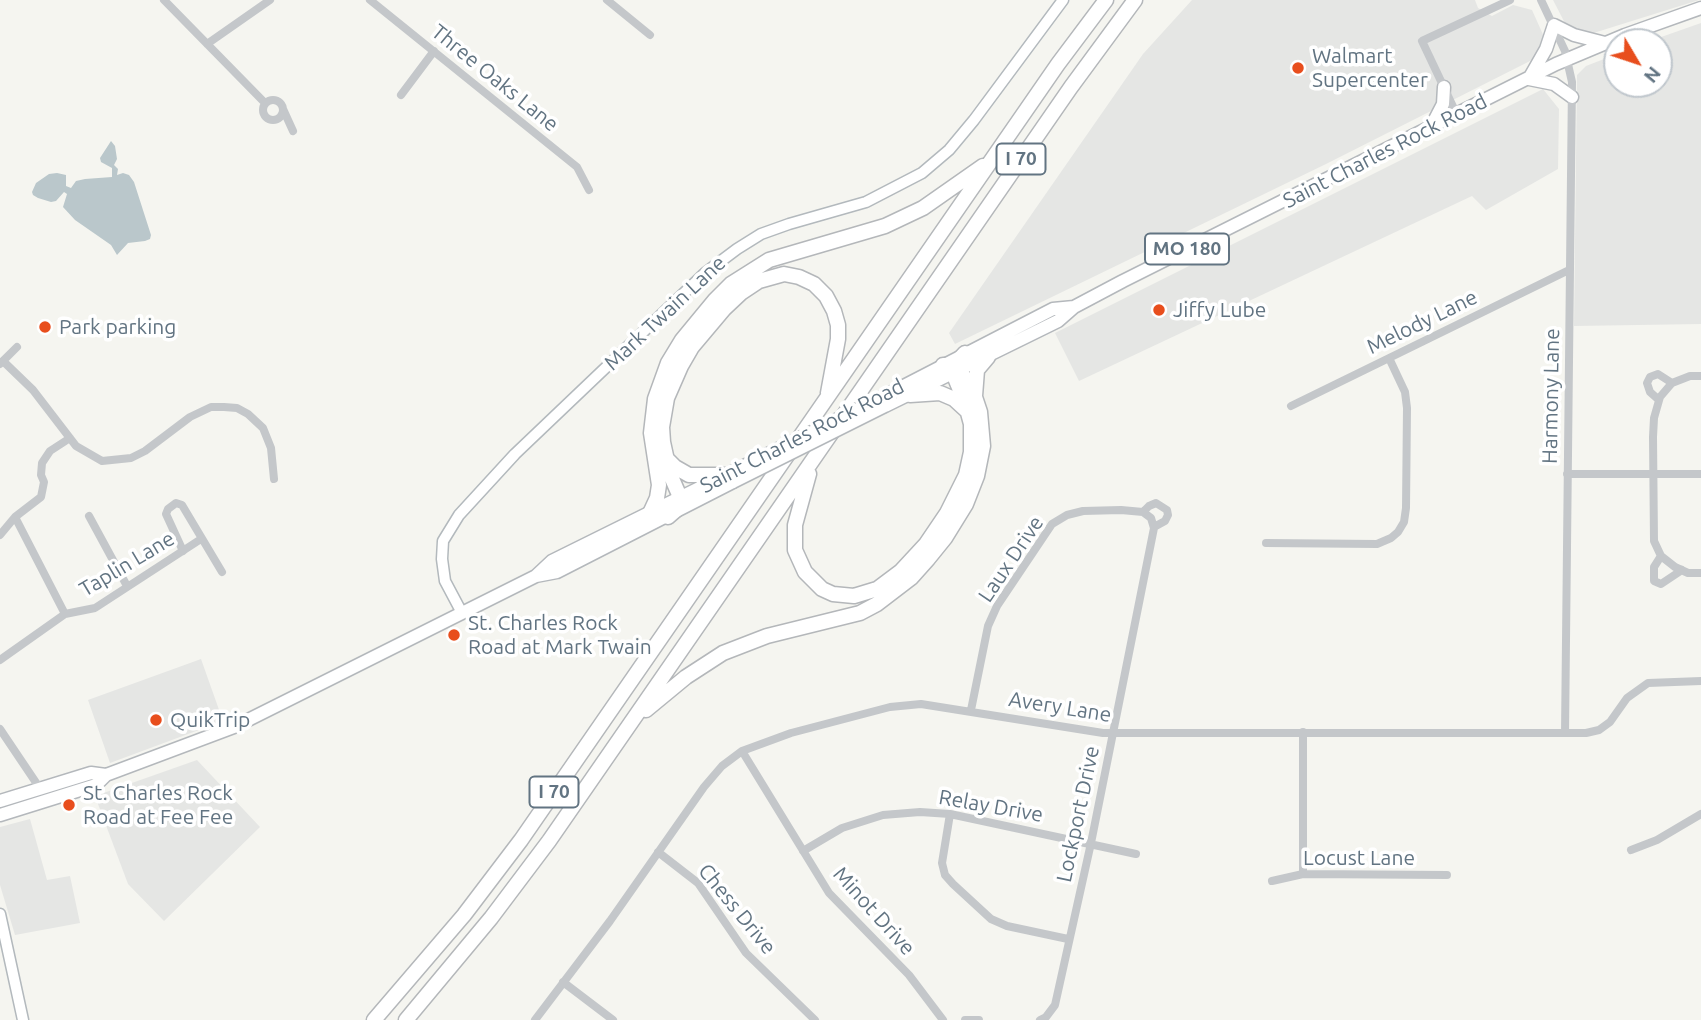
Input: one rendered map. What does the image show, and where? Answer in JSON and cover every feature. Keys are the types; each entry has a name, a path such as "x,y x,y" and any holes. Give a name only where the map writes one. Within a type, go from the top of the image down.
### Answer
{"highway":[{"name":"I 70","path":"374,1020 464,915 521,840 1058,64 1106,0"},
{"name":"I 70","path":"406,1020 524,876 1071,87 1135,0"},
{"path":"650,510 659,491 659,473 651,433 660,382 682,340 731,284 769,260 885,226 909,216 990,162"},
{"path":"680,502 665,457 662,427 671,386 692,347 724,309 750,287 772,276 784,274 814,284 826,296 838,324 838,339 827,398"},
{"path":"953,369 965,353"},
{"path":"975,397 977,370 988,356"},
{"path":"813,460 795,525 795,550 799,561 822,589 844,596 866,594 888,582 915,557 938,527 962,485 969,464 971,438 968,413 953,369"},
{"path":"632,722 686,677 723,653 767,636 860,613 886,598 911,578 956,521 977,477 981,462 983,438 980,412 975,397 953,369"},
{"path":"903,392 940,393 954,399 968,413"},
{"path":"665,457 689,475 729,479"},
{"path":"659,473 680,502"},
{"path":"668,517 680,502"}],"main road":[{"name":"Saint Charles Rock Road","path":"1646,28 1701,8"},
{"path":"1572,97 1558,86 1529,79 1546,50 1554,26 1574,35 1603,42"},
{"name":"Saint Charles Rock Road","path":"729,479 746,465 953,369 988,356 1058,321 1074,307 1457,114 1603,44"},
{"path":"1432,127 1443,103 1444,87"},
{"name":"Saint Charles Rock Road","path":"965,353 1053,309 1074,307"},
{"name":"Saint Charles Rock Road","path":"536,576 552,561 650,510 680,502 885,406 903,392"},
{"name":"Saint Charles Rock Road","path":"0,816 96,785 106,775 234,727 536,576 557,572 668,517"},
{"name":"Saint Charles Rock Road","path":"0,801 91,773 106,775"}],"street":[{"path":"164,0 265,103"},
{"path":"207,44 270,0"},
{"name":"Three Oaks Lane","path":"370,0 577,167 589,190"},
{"path":"607,0 650,35"},
{"name":"Mark Twain Lane","path":"462,612 445,580 443,541 459,515 515,454 705,274 737,249 761,234 866,202 922,173 948,150 974,120 1063,0"},
{"path":"1457,114 1422,41 1510,0"},
{"name":"Harmony Lane","path":"1541,0 1568,59 1572,97 1565,733"},
{"path":"401,95 433,51"},
{"path":"276,100 293,131 277,119 265,117 262,110 265,103 276,100"},
{"path":"277,119 283,109"},
{"name":"Melody Lane","path":"1291,407 1569,270"},
{"path":"17,346 1,363 40,398 70,438 85,453 102,461 121,460 145,451 190,417 211,407 237,408 256,421 268,438 275,470 274,479"},
{"path":"1266,543 1377,544 1398,532 1404,522 1406,508 1407,408 1405,392 1389,358"},
{"path":"1658,400 1650,392 1647,383 1650,377 1658,374 1672,383"},
{"path":"1701,376 1689,376 1672,383 1658,400 1654,418 1654,541 1661,556 1688,573 1701,573"},
{"path":"0,535 15,517 41,497 44,482 41,475 42,463 50,452 70,438"},
{"path":"1567,474 1701,474"},
{"path":"183,551 166,514 176,503 182,505 222,572"},
{"name":"Lockport Drive","path":"1040,1020 1046,1017 1055,1004 1091,843 1154,527 1147,515 1149,506 1156,503 1167,510 1168,515 1165,521 1154,527"},
{"name":"Laux Drive","path":"971,710 988,626 997,606 1052,524 1067,515 1083,511 1121,510 1147,515"},
{"path":"89,516 127,586"},
{"path":"15,517 65,614"},
{"name":"Taplin Lane","path":"0,660 65,614 95,608 201,539"},
{"path":"1661,556 1654,567 1654,581 1661,584 1682,570"},
{"name":"Avery Lane","path":"535,1020 722,766 742,751 791,733 890,707 921,704 1112,734 1587,733 1599,730 1610,722 1635,691 1648,683 1701,681"},
{"path":"0,729 41,790"},
{"path":"1303,732 1303,874"},
{"name":"Minot Drive","path":"742,751 829,893 908,975 943,1020"},
{"name":"Relay Drive","path":"803,851 842,828 883,815 920,812 950,814 1136,854"},
{"path":"950,814 942,863 945,875 953,884 991,919 1007,926 1068,939"},
{"path":"1631,850 1657,840 1701,814"},
{"name":"Chess Drive","path":"658,852 698,883 746,953 815,1020"},
{"name":"Locust Lane","path":"1272,881 1303,874 1447,875"},
{"path":"0,914 23,1020"},
{"path":"563,982 613,1020"},
{"path":"965,1020 979,1020"}],"shaded area":[{"path":"1192,0 1475,0 1478,8 1492,16 1513,5 1532,10 1545,39 1536,58 1326,164 955,344 949,333 1143,54"},
{"path":"1553,0 1699,0 1584,36 1568,29"},
{"path":"1701,23 1701,324 1574,326 1577,75 1586,66 1603,59 1603,98 1673,98 1673,33"},
{"path":"1543,89 1559,109 1558,169 1486,210 1472,196 1079,381 1055,333"},
{"path":"111,141 115,146 117,159 114,165 118,169 117,175 129,175 134,182 151,235 150,239 145,241 128,243 117,255 111,245 75,220 63,207 67,194 64,192 56,201 51,202 38,198 32,192 36,183 49,174 66,175 66,186 71,188 76,181 112,177 112,168 101,162 100,158"},
{"name":"QuikTrip","path":"201,659 223,721 110,763 88,700"},
{"path":"197,760 260,827 164,921 128,884 95,796"},
{"path":"30,819 47,880 70,876 80,923 15,935 0,885 0,827"}],"place":[{"name":"Walmart Supercenter","path":"1298,68"},
{"name":"Jiffy Lube","path":"1159,310"},
{"name":"Park parking","path":"45,327"},
{"name":"St. Charles Rock Road at Mark Twain","path":"454,635"},
{"name":"QuikTrip","path":"156,720"},
{"name":"St. Charles Rock Road at Fee Fee","path":"69,805"}]}
